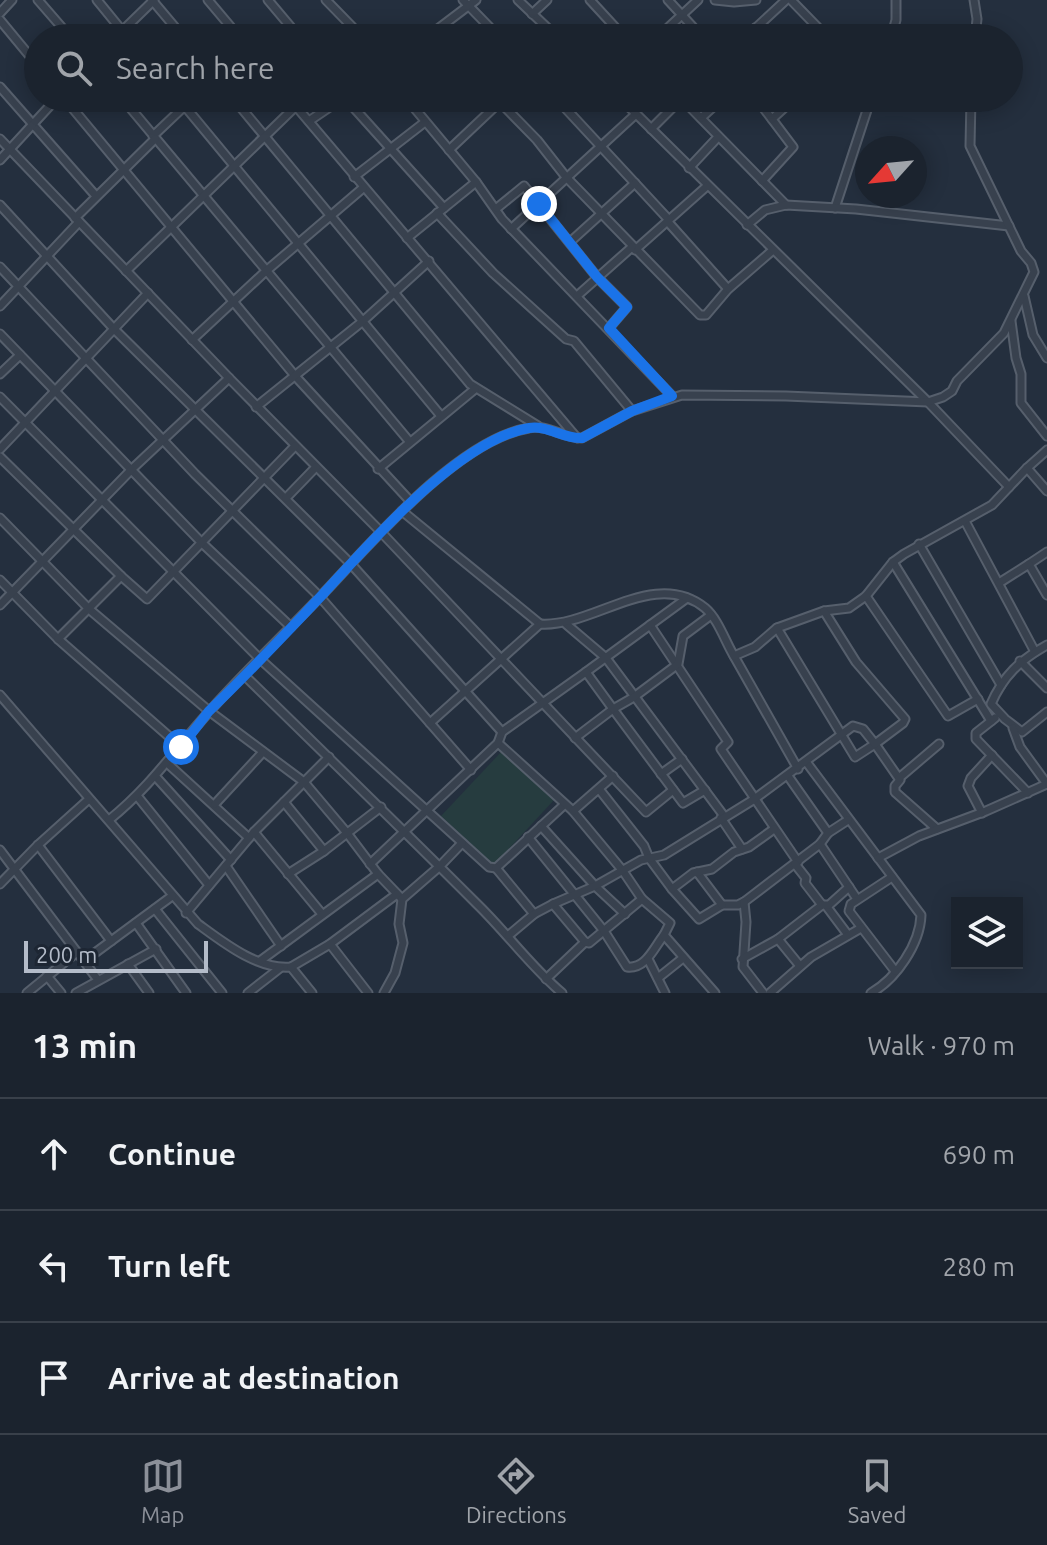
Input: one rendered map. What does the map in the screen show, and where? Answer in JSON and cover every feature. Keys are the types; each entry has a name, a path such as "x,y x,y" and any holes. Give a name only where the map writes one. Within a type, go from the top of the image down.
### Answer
{"street":[{"path":"38,0 59,24"},
{"path":"97,0 117,24"},
{"path":"133,24 153,0 173,24"},
{"path":"208,0 228,24"},
{"path":"268,0 288,24"},
{"path":"326,0 349,24"},
{"path":"443,24 466,3 476,0"},
{"path":"518,0 543,24"},
{"path":"532,14 547,0"},
{"path":"590,0 612,24"},
{"path":"668,0 691,24"},
{"path":"673,24 698,0"},
{"path":"715,0 756,0"},
{"path":"760,24 788,0 813,24"},
{"path":"895,24 896,0"},
{"path":"974,0 976,24"},
{"path":"0,13 10,1"},
{"path":"466,3 486,24"},
{"path":"0,20 24,49"},
{"path":"0,87 96,196"},
{"path":"0,160 45,112"},
{"path":"76,112 296,377 410,501"},
{"path":"133,112 409,441"},
{"path":"0,306 47,256 96,196 178,112"},
{"path":"189,112 441,416"},
{"path":"244,112 475,389 540,427 577,438 612,424 632,411 672,396 786,396 928,402 952,391 957,381 993,347 1011,321 1033,277 1033,267 1021,251 970,146 971,112"},
{"path":"126,271 290,112"},
{"path":"301,112 577,438"},
{"path":"309,121 323,112"},
{"path":"357,112 391,148 493,273 566,339 574,341 632,411"},
{"path":"417,112 511,229 672,396"},
{"path":"449,150 487,112"},
{"path":"512,112 566,177 702,316 773,250"},
{"path":"569,112 728,289"},
{"path":"651,129 667,112"},
{"path":"695,112 786,205"},
{"path":"701,118 708,112"},
{"path":"762,181 793,147 767,112"},
{"path":"772,119 780,112"},
{"path":"835,208 866,112"},
{"path":"511,229 636,114 928,402 1009,487"},
{"path":"354,177 425,122"},
{"path":"689,168 718,137"},
{"path":"0,139 256,407 381,532 646,812 673,790"},
{"path":"407,238 476,182"},
{"path":"570,242 635,183"},
{"path":"497,208 523,186 597,277 627,308 609,328"},
{"path":"577,296 707,186"},
{"path":"192,340 266,271 363,188"},
{"path":"0,205 114,329 351,564 502,732"},
{"path":"747,225 765,210 786,205 1009,226"},
{"path":"256,407 363,321 429,261"},
{"path":"0,267 163,441 320,597 471,770"},
{"path":"0,449 148,293"},
{"path":"1024,296 1033,335 1047,358"},
{"path":"1011,321 1022,378 1021,403 1047,436"},
{"path":"0,334 202,543 291,627"},
{"path":"0,374 20,355"},
{"path":"0,605 132,469 229,378"},
{"path":"378,469 475,389"},
{"path":"0,397 260,659 489,867 496,868 534,914"},
{"path":"109,820 138,797 209,711 410,501 488,444 523,429 540,427"},
{"path":"0,457 147,599 295,446"},
{"path":"734,656 755,647 777,628 824,611 849,608 866,596 893,562 919,544 997,502 1047,450"},
{"path":"286,498 316,467"},
{"path":"1027,468 1047,491"},
{"path":"402,511 540,624 566,624 632,598 665,595 687,598 704,608 711,615 798,769"},
{"path":"0,518 89,609 209,711 304,782 399,896 403,943 395,973 384,993"},
{"path":"965,521 1035,652"},
{"path":"919,544 1001,685"},
{"path":"999,583 1047,552"},
{"path":"893,562 991,721"},
{"path":"1029,564 1047,595"},
{"path":"58,639 121,576"},
{"path":"0,580 58,639 181,747"},
{"path":"866,596 948,716 978,699"},
{"path":"370,864 498,743 502,732 687,598"},
{"path":"777,628 856,758 905,719 856,662 824,611"},
{"path":"575,738 678,664 683,636 711,615"},
{"path":"430,723 540,624"},
{"path":"566,624 606,658 705,790 742,849"},
{"path":"650,625 726,740 727,744 721,749 797,863 806,878 805,883 848,935"},
{"path":"1047,645 1020,661 991,704 1018,731 1026,732 1047,712"},
{"path":"1020,661 1047,688"},
{"path":"586,672 673,790 686,803 705,790"},
{"path":"244,675 381,807 509,935 562,993"},
{"path":"1,698 186,913 224,943 280,968 291,967 330,944 440,866 462,843"},
{"path":"1000,714 975,736 1028,793"},
{"path":"509,935 534,914 553,904 595,886 641,860 664,855 753,800 856,726 863,729 899,778"},
{"path":"878,858 937,829 1047,784 1022,751 1013,727"},
{"path":"498,743 573,811 642,899 670,923 648,959 637,967 627,967 604,931 528,837"},
{"path":"937,829 895,792 899,778 939,744"},
{"path":"215,804 263,752"},
{"path":"982,813 968,783 992,755"},
{"path":"186,913 251,835 329,757"},
{"path":"661,774 682,759"},
{"path":"167,763 251,835 322,914"},
{"path":"807,763 921,915 913,946 882,986 871,993"},
{"path":"573,811 613,776"},
{"path":"788,776 828,833"},
{"path":"156,777 229,863 281,946"},
{"path":"599,789 644,846 672,889 699,919 722,905 744,902 848,820"},
{"path":"138,797 209,885"},
{"path":"0,884 89,799"},
{"path":"284,802 324,851"},
{"path":"496,868 564,805"},
{"path":"288,874 381,807"},
{"path":"541,826 625,914"},
{"path":"672,889 697,872 712,869 774,829"},
{"path":"820,844 857,899"},
{"path":"38,845 111,941"},
{"path":"0,850 98,980"},
{"path":"697,872 722,905"},
{"path":"260,961 378,874"},
{"path":"892,877 857,899 849,911 895,971"},
{"path":"742,959 778,939 849,887"},
{"path":"84,961 172,896"},
{"path":"546,979 585,942 589,943 642,899"},
{"path":"744,902 743,967 763,993"},
{"path":"553,904 585,942"},
{"path":"155,909 222,993"},
{"path":"136,923 186,993"},
{"path":"770,993 800,966 861,928"},
{"path":"664,935 715,993"},
{"path":"778,939 800,966"},
{"path":"330,944 368,993"},
{"path":"76,993 156,949"},
{"path":"27,993 77,952"},
{"path":"658,978 683,958"},
{"path":"648,959 665,993"},
{"path":"128,964 149,993"},
{"path":"291,967 312,993"},
{"path":"248,993 280,968"},
{"path":"47,976 61,993"}],"green space":[{"path":"502,751 554,800 494,865 441,816"}],"route":[{"path":"181,747 209,711 410,501 476,451 531,427 582,438 632,411 672,396 609,328 627,307 597,277 539,204"}]}
